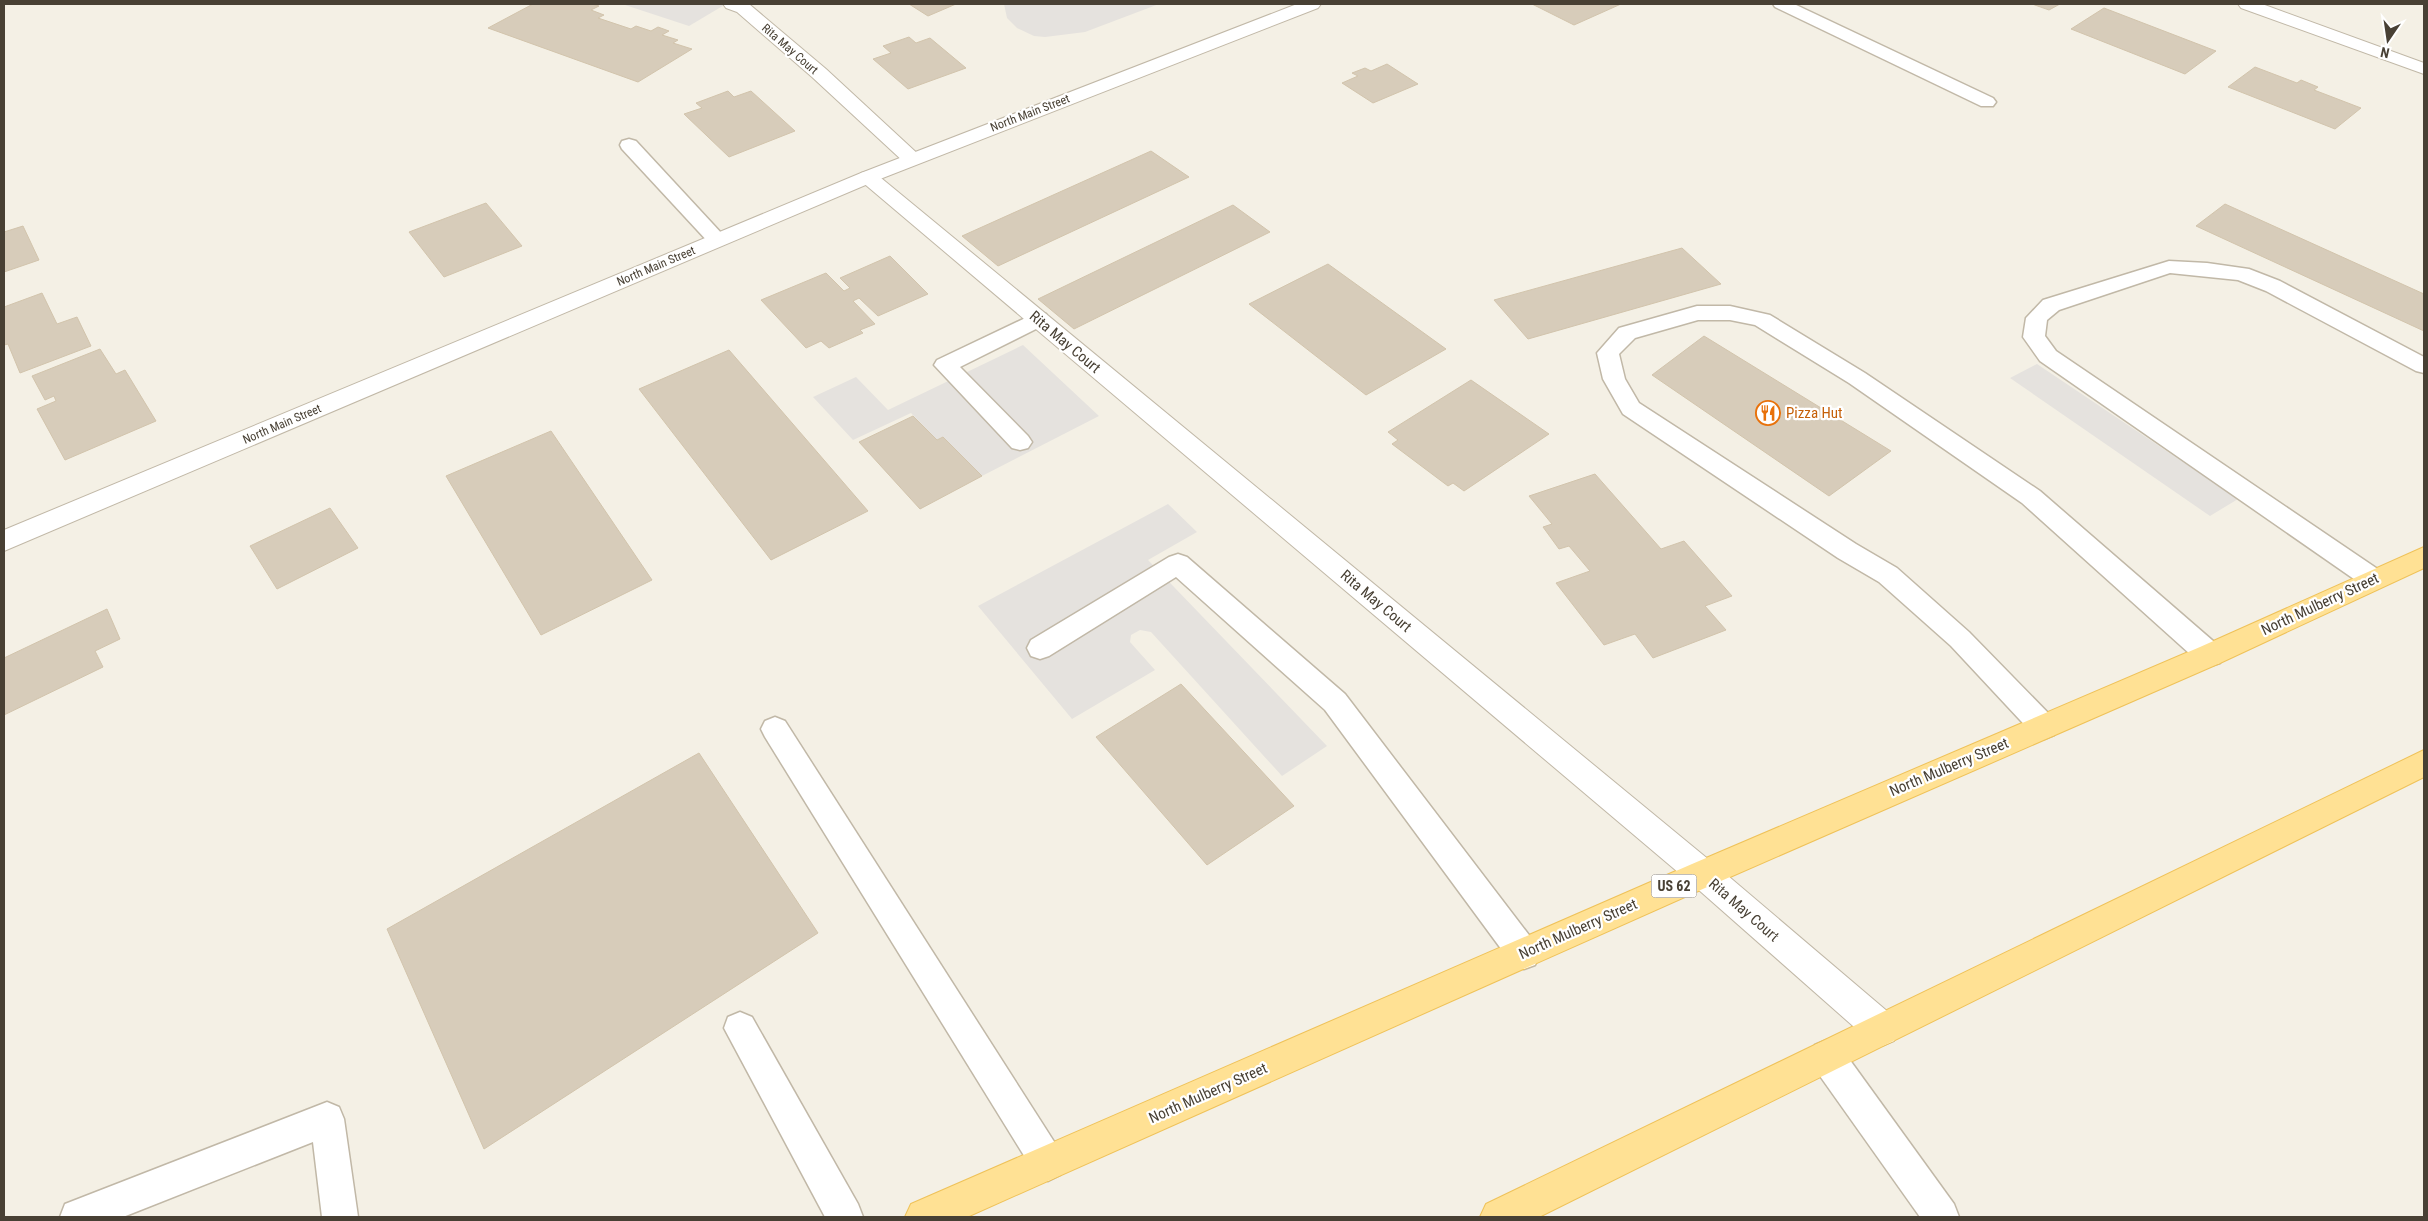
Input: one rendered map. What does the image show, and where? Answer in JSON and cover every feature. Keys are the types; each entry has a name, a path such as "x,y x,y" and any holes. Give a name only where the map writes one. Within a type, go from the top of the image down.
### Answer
{"main road":[{"name":"North Mulberry Street","path":"924,1217 1702,874 2210,655 2424,557"},
{"path":"1499,1217 2424,763"}],"street":[{"name":"Rita May Court","path":"732,4 743,8 764,26 912,159"},
{"name":"North Main Street","path":"4,541 868,177 1312,4"},
{"path":"2247,4 2424,69"},
{"name":"Rita May Court","path":"868,177 1702,874 1882,1029"}],"lane":[{"path":"1781,4 1987,102"},
{"path":"629,145 717,240"},
{"path":"2373,579 2048,356 2034,337 2037,318 2051,305 2168,267 2207,269 2242,274 2273,286 2424,366"},
{"path":"2044,726 1960,639 1888,575 1847,551 1631,408 1614,379 1608,353 1627,333 1697,313 1730,313 1762,320 1857,378 2031,497 2210,655"},
{"path":"1020,442 945,365 1038,319"},
{"path":"1040,648 1178,564 1335,702 1524,954"},
{"path":"775,729 1048,1163"},
{"path":"740,1028 845,1217"},
{"path":"1826,1057 1940,1217"},
{"path":"78,1217 327,1119 340,1217"}],"shaded area":[{"path":"622,4 726,4 689,26"},
{"path":"1004,4 1159,4 1085,32 1045,37 1034,36 1017,28 1007,18"},
{"path":"1023,345 1099,416 982,476 943,437 937,440 911,413 853,440 813,397 856,377 888,410"},
{"path":"2037,364 2238,499 2210,516 2010,378"},
{"path":"1168,504 1197,532 1148,560 1327,746 1282,776 1151,632 1140,630 1131,635 1130,642 1155,670 1072,719 978,606"}],"building":[{"path":"533,4 592,4 599,6 591,10 604,15 598,18 631,29 636,26 651,31 658,27 669,31 662,35 678,40 673,43 692,49 638,82 488,28"},
{"path":"909,4 956,4 928,16"},
{"path":"1532,4 1621,4 1574,25"},
{"path":"2032,4 2060,4 2049,10"},
{"path":"2104,8 2216,51 2185,74 2071,29"},
{"path":"909,37 916,43 930,38 966,68 908,89 873,59 891,53 883,46"},
{"path":"1387,64 1418,84 1373,103 1342,83 1358,76 1352,73 1365,68 1371,71"},
{"path":"2255,67 2297,83 2301,80 2318,87 2314,90 2361,108 2335,129 2228,87"},
{"path":"728,91 734,97 751,91 795,131 729,157 684,114 702,108 696,103"},
{"path":"1151,151 1189,177 998,266 962,236"},
{"path":"486,203 522,246 444,277 409,232"},
{"path":"2225,204 2424,294 2424,331 2196,226"},
{"path":"1233,205 1270,232 1074,329 1038,299"},
{"path":"23,226 39,260 4,272 4,232"},
{"path":"1682,248 1721,284 1528,339 1494,300"},
{"path":"890,256 928,294 878,316 859,298 853,301 875,324 860,330 863,333 829,348 821,341 806,348 761,300 826,273 844,291 850,288 840,278"},
{"path":"1328,264 1446,349 1366,395 1249,304"},
{"path":"42,293 57,324 77,317 91,346 20,373 8,344 4,345 4,307"},
{"name":"Pizza Hut","path":"1704,336 1891,451 1829,496 1652,375"},
{"path":"100,349 116,374 125,370 156,421 65,460 37,409 56,401 54,396 45,400 32,376"},
{"path":"729,350 868,511 771,560 639,389"},
{"path":"1471,380 1549,434 1464,491 1453,483 1448,486 1392,444 1398,440 1388,432"},
{"path":"913,416 937,440 943,437 982,476 920,509 859,442"},
{"path":"551,431 652,580 541,635 446,476"},
{"path":"1595,474 1661,549 1684,541 1732,596 1705,606 1726,630 1653,658 1635,634 1604,645 1556,583 1590,571 1569,546 1559,549 1543,527 1552,524 1529,496"},
{"path":"330,508 358,548 277,589 250,546"},
{"path":"107,609 120,639 95,651 103,667 4,715 4,658"},
{"path":"1181,684 1294,806 1207,865 1096,737"},
{"path":"699,753 818,933 484,1149 387,929"}],"place":[{"name":"Pizza Hut","path":"1768,413"}]}
